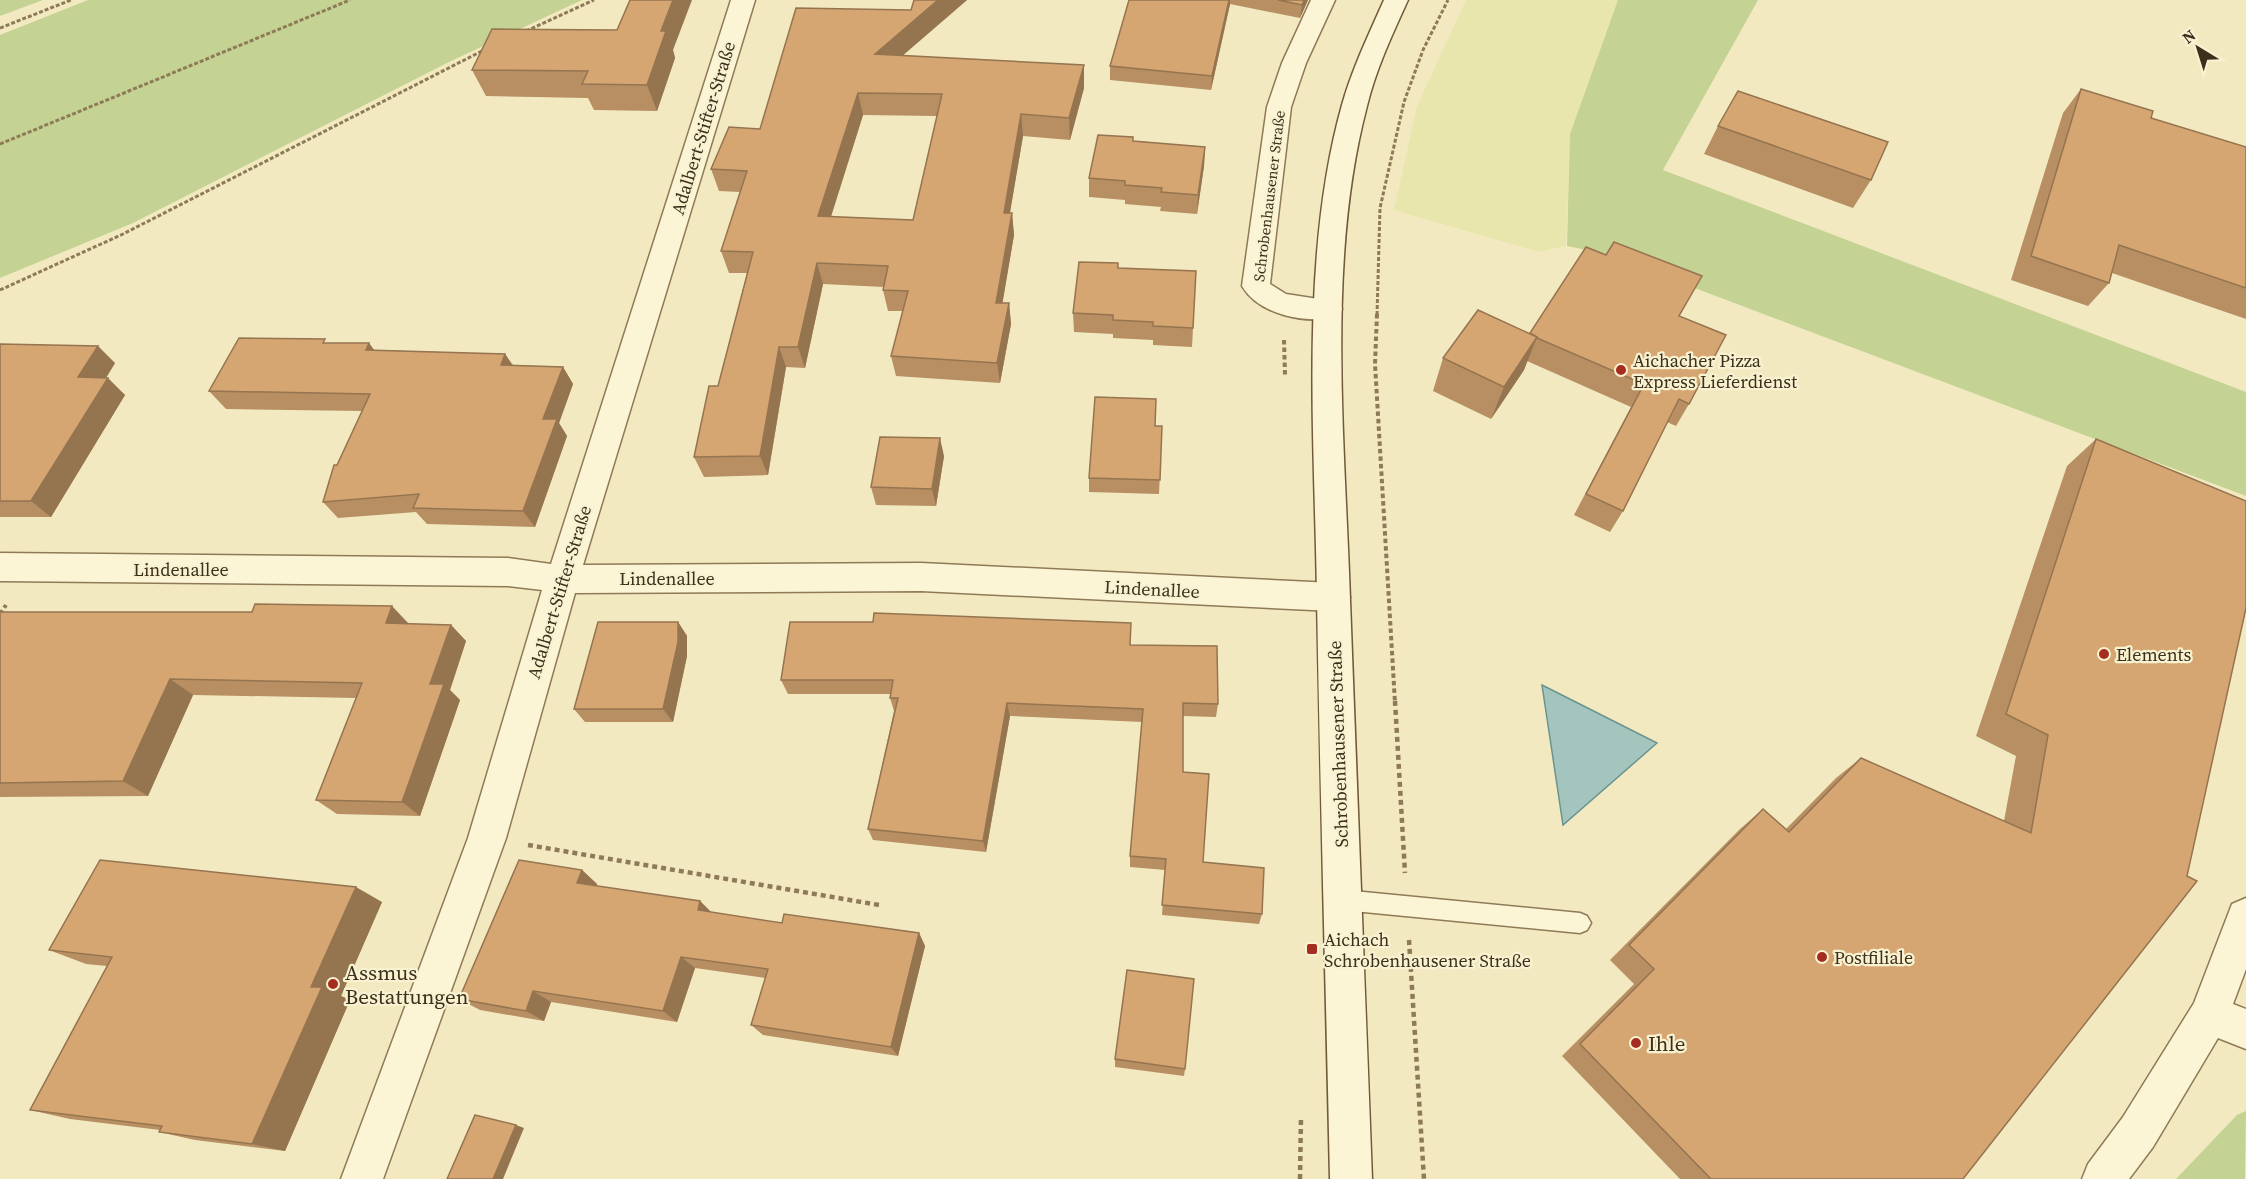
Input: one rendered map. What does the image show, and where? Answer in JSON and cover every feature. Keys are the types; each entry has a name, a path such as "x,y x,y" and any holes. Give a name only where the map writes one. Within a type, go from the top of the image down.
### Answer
{"street":[{"name":"Adalbert-Stifter-Straße","path":"362,1179 487,838 562,579 743,0"},
{"name":"Schrobenhausener Straße","path":"1323,0 1294,63 1279,106 1256,286 1263,297 1284,304 1328,309"},
{"name":"Schrobenhausener Straße","path":"1351,1179 1328,309 1333,207 1350,116 1377,37 1396,0"},
{"name":"Lindenallee","path":"0,567 508,572 562,579 921,577 1334,597"},
{"path":"2103,1179 2138,1132 2209,1015 2246,917"},
{"path":"2209,1015 2246,1029"}],"lane":[{"path":"1343,900 1580,923"}],"path":[{"path":"0,28 71,0"},
{"path":"0,144 350,0"},
{"path":"521,34 594,0"},
{"path":"1424,1179 1375,364 1380,208 1404,102 1423,50 1448,0"},
{"path":"0,290 64,264 202,196 322,131 489,48"},
{"path":"487,838 879,905"}],"shaded area":[{"path":"1466,0 1618,0 1570,134 1566,246 1539,252 1394,210 1417,106"}],"green space":[{"path":"0,0 43,0 0,16"},
{"path":"88,0 582,0 451,61 133,223 0,278 0,35"},
{"path":"1618,0 1758,0 1663,170 2246,392 2246,496 1602,253 1567,246 1570,134"},
{"path":"2246,1111 2245,1179 2176,1179 2237,1115"}],"water":[{"path":"1542,685 1657,743 1563,825"}],"building":[{"path":"630,0 673,0 661,31 666,31 647,85 582,84 588,71 472,70 492,29 617,30"},
{"path":"914,0 938,0 875,54 1084,65 1069,118 1021,114 1004,213 1012,213 996,303 1009,303 997,363 891,356 908,291 883,290 888,266 817,263 798,347 779,347 760,456 694,457 709,386 718,386 753,252 721,251 747,171 711,169 729,127 760,129 796,8 911,10","holes":["858,93 942,94 913,220 818,216"]},
{"path":"1129,0 1229,0 1212,76 1110,66"},
{"path":"1278,0 1304,0 1302,5"},
{"path":"2081,89 2153,111 2151,118 2246,147 2246,288 2119,245 2109,283 2031,256"},
{"path":"1738,91 1888,142 1871,180 1718,126"},
{"path":"1098,135 1133,137 1133,141 1205,147 1198,195 1161,192 1162,188 1125,185 1125,181 1089,178"},
{"path":"1614,242 1702,276 1679,316 1726,335 1689,404 1679,399 1623,511 1586,494 1644,384 1530,333 1586,247 1606,255"},
{"path":"1079,262 1118,263 1118,268 1196,271 1193,328 1153,326 1153,322 1113,320 1113,315 1073,313"},
{"path":"1478,310 1537,337 1504,387 1443,358"},
{"path":"239,338 325,339 323,343 369,343 366,350 505,354 501,365 563,367 543,419 557,419 523,511 413,508 419,494 323,502 334,465 337,465 370,394 209,391"},
{"path":"0,344 98,346 78,377 108,378 31,501 0,501"},
{"path":"1095,397 1156,399 1155,426 1162,426 1160,480 1089,478"},
{"path":"880,437 940,438 932,489 871,487"},
{"path":"2096,439 2246,501 2246,608 2187,876 2197,881 1963,1179 1711,1179 1580,1044 1654,969 1629,945 1763,809 1789,832 1861,758 2031,833 2048,735 2006,714"},
{"path":"255,604 392,606 386,623 451,625 430,684 444,684 402,802 316,800 362,683 170,679 123,781 0,783 0,612 252,612"},
{"path":"874,613 1131,623 1130,645 1217,646 1218,704 1183,703 1183,772 1209,774 1203,862 1264,868 1262,914 1162,905 1166,859 1130,856 1143,709 1007,703 983,841 868,829 898,698 890,698 893,680 781,680 790,622 873,622"},
{"path":"598,622 678,622 678,642 663,709 574,709"},
{"path":"100,860 356,887 311,987 322,987 252,1144 159,1132 162,1126 30,1110 112,957 49,950"},
{"path":"519,860 582,870 577,883 700,901 698,910 782,923 784,914 919,933 891,1047 751,1025 768,969 681,957 663,1011 533,991 526,1011 459,999"},
{"path":"1127,970 1194,979 1185,1069 1115,1059"},
{"path":"475,1115 516,1125 493,1179 447,1179"}],"place":[{"name":"Aichacher Pizza Express Lieferdienst","path":"1621,370"},
{"name":"Elements","path":"2104,654"},
{"name":"Aichach Schrobenhausener Straße","path":"1312,949"},
{"name":"Postfiliale","path":"1822,957"},
{"name":"Assmus Bestattungen","path":"333,984"},
{"name":"Ihle","path":"1636,1043"}]}
